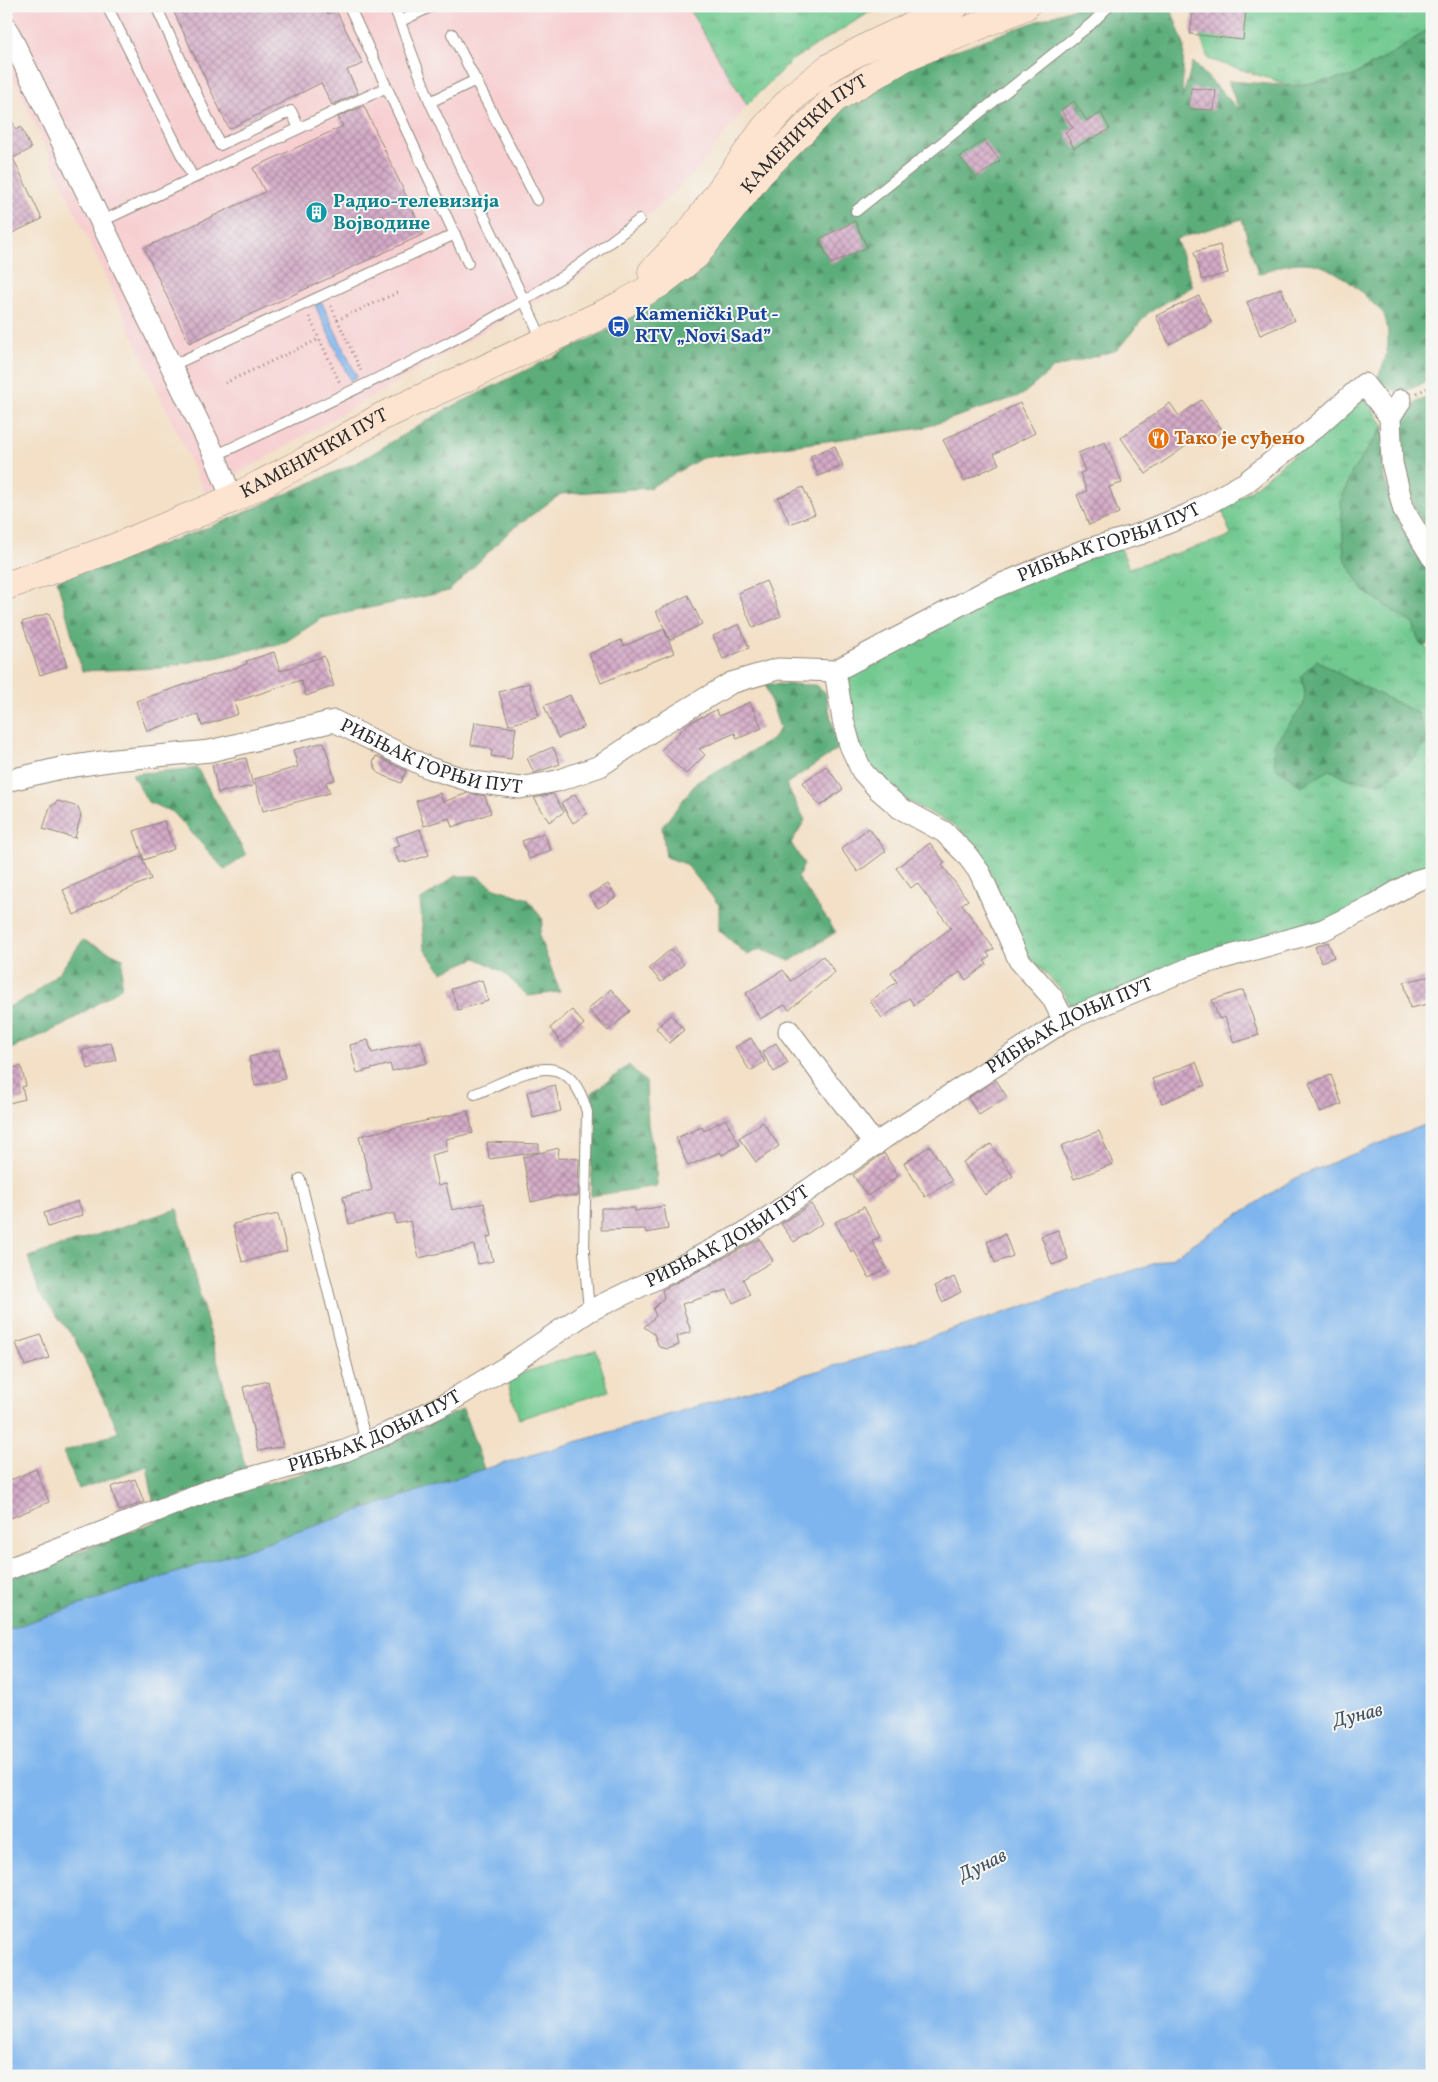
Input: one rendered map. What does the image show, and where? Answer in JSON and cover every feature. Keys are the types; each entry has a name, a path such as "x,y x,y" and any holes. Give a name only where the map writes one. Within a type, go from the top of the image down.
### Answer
{"main road":[{"name":"КАМЕНИЧКИ ПУТ","path":"6,586 114,548 232,499 305,461 381,417 618,307 660,282 695,256 760,173 834,99 905,57 1024,6"},
{"name":"КАМЕНИЧКИ ПУТ","path":"618,307 692,230 765,128 796,94 830,67 949,8"}],"street":[{"path":"6,27 215,456 232,499"},
{"name":"РИБЊАК ГОРЊИ ПУТ","path":"6,781 61,768 115,760 210,752 334,722 429,768 474,782 520,788 557,781 600,766 661,725 731,683 778,670 836,671 990,589 1084,550 1140,534 1187,515 1245,483 1317,426 1364,384 1396,409 1392,463 1404,511 1432,557"},
{"path":"836,671 843,720 850,745 862,771 878,789 900,808 944,832 966,854 980,873 1019,960 1052,997 1064,1021"},
{"name":"РИБЊАК ДОЊИ ПУТ","path":"6,1570 215,1488 344,1451 388,1434 447,1403 508,1366 589,1311 670,1272 750,1230 1064,1021 1195,966 1323,930 1352,917 1414,882 1432,876"},
{"path":"789,1031 875,1145"}],"lane":[{"path":"108,6 193,178"},
{"path":"156,6 220,145 291,111 299,128"},
{"path":"349,6 468,263"},
{"path":"394,6 430,102 543,342"},
{"path":"401,21 432,6"},
{"path":"856,211 1092,24 1110,6"},
{"path":"452,34 537,200"},
{"path":"430,102 476,80"},
{"path":"100,222 387,87"},
{"path":"215,456 433,350 523,301 562,277 639,220"},
{"path":"171,366 455,234"},
{"path":"475,1094 532,1071 546,1068 567,1074 575,1081 583,1095 587,1112 584,1252 589,1311"},
{"path":"300,1179 366,1442"}],"path":[{"path":"337,320 399,292"},
{"path":"331,307 364,378"},
{"path":"309,317 342,388"},
{"path":"225,383 320,339"}],"shaded area":[{"path":"6,6 687,6 747,105 695,173 585,273 205,493 6,61"}],"green space":[{"path":"687,6 880,6 792,60 747,105"},
{"path":"1080,6 1170,6 1184,45 1182,99 1193,62 1239,110 1228,81 1292,86 1351,77 1403,47 1432,26 1430,380 1401,393 1375,382 1386,357 1388,332 1384,314 1348,281 1327,268 1316,264 1292,264 1258,274 1242,219 1176,239 1193,286 1148,313 1117,350 1054,368 1022,395 923,428 702,458 649,488 561,494 512,529 449,591 322,618 284,643 161,668 82,671 57,580 128,557 225,521 360,461 445,410 633,316 673,286 799,136 897,71"},
{"path":"1190,6 1432,6 1432,26 1403,47 1351,77 1292,86 1208,59"},
{"path":"1363,396 1384,426 1352,472 1364,591 1413,624 1420,644 1432,652 1432,870 1341,917 1071,1008 1063,992 1027,954 985,861 968,838 954,825 907,801 885,785 860,750 843,675 989,597 1120,546 1129,568 1231,536 1222,509 1251,490","holes":["1317,660 1350,680 1418,713 1350,779 1330,770 1292,722 1303,705 1305,696 1301,676"]},
{"path":"1432,396 1432,538 1413,504 1404,466 1401,437 1407,412 1414,404"},
{"path":"1384,426 1384,477 1397,516 1411,546 1432,575 1432,641 1425,646 1420,644 1413,624 1364,591 1344,557 1341,501 1352,472"},
{"path":"1317,660 1350,680 1418,713 1428,742 1409,763 1381,783 1350,779 1330,770 1301,786 1275,766 1273,745 1304,705 1305,691 1301,676"},
{"path":"765,684 815,685 825,692 838,749 786,784 805,820 791,843 804,864 798,878 836,932 790,961 761,949 747,955 719,930 719,905 686,864 666,857 662,827 697,782 773,739 780,728"},
{"path":"197,768 246,855 225,870 173,812 148,802 132,774"},
{"path":"455,876 477,876 495,888 528,899 543,920 539,936 560,992 528,996 503,972 476,958 442,972 424,948 420,901"},
{"path":"83,940 123,958 121,988 64,1025 6,1051 6,1008 32,996 61,970"},
{"path":"629,1065 646,1082 648,1125 656,1163 657,1186 591,1196 592,1093"},
{"path":"177,1209 247,1473 154,1505 147,1466 79,1489 63,1452 119,1432 74,1338 39,1292 28,1257"},
{"path":"596,1350 609,1391 519,1419 506,1378"},
{"path":"463,1409 484,1469 6,1630 6,1580 219,1497 371,1452"}],"water":[{"path":"321,301 357,377 350,380 315,305"},
{"name":"Дунав","path":"1432,1122 1432,2076 6,2076 6,1630 484,1469 909,1344 1171,1258 1295,1178"}],"building":[{"path":"171,6 324,6 327,14 336,10 363,64 347,70 358,93 332,105 321,83 229,129"},
{"path":"1194,6 1246,10 1243,40 1190,34"},
{"path":"1191,88 1216,90 1214,110 1189,109"},
{"path":"1074,101 1087,121 1101,113 1110,129 1074,148 1065,132 1073,128 1061,110"},
{"name":"Радио-телевизија Војводине","path":"364,106 424,234 189,343 144,248 265,192 253,168 343,126 338,117"},
{"path":"6,108 16,130 21,127 31,149 13,158 42,219 6,236"},
{"path":"984,140 1000,161 976,178 960,157"},
{"path":"855,221 867,247 831,264 819,239"},
{"path":"1220,245 1228,273 1202,280 1194,252"},
{"path":"1281,288 1294,321 1260,335 1247,302"},
{"path":"1199,296 1212,323 1169,344 1156,316"},
{"name":"Тако је суђено","path":"1201,400 1223,431 1201,446 1196,439 1146,474 1121,438 1170,403 1179,416"},
{"path":"1020,403 1035,433 994,454 999,464 964,481 943,440"},
{"path":"1105,442 1122,483 1109,487 1119,513 1089,525 1077,495 1087,491 1080,473 1085,471 1078,453"},
{"path":"835,446 843,466 818,476 810,456"},
{"path":"803,487 815,514 790,524 778,498"},
{"path":"766,581 781,616 753,628 738,593"},
{"path":"688,595 702,624 670,640 656,611"},
{"path":"49,613 67,666 40,675 22,622"},
{"path":"739,624 749,648 723,659 713,636"},
{"path":"664,629 674,653 601,683 589,654 621,640 624,646"},
{"path":"274,652 280,671 324,656 334,686 306,696 301,680 234,702 238,714 202,726 198,714 147,731 136,701 247,664 246,661"},
{"path":"529,683 539,716 509,725 499,692"},
{"path":"570,695 584,727 558,738 544,706"},
{"path":"750,702 762,728 737,739 735,733 699,749 705,755 686,774 661,750 689,723 716,710 719,716"},
{"path":"475,722 516,728 511,759 491,756 492,750 489,748 471,745"},
{"path":"324,742 335,780 326,782 330,793 263,811 254,779 298,767 293,750"},
{"path":"553,747 560,764 534,773 527,758"},
{"path":"376,756 406,771 401,783 378,773 373,763"},
{"path":"246,758 253,786 218,793 212,765"},
{"path":"826,766 843,789 820,806 802,783"},
{"path":"440,793 443,802 468,793 485,796 491,813 452,827 449,818 424,826 416,801"},
{"path":"553,794 564,812 549,822 534,798"},
{"path":"575,794 587,814 573,823 561,803"},
{"path":"58,801 78,807 81,815 75,838 43,829 50,807"},
{"path":"164,821 174,849 144,860 134,831"},
{"path":"869,828 886,851 858,872 841,849"},
{"path":"420,829 429,855 405,863 405,861 399,863 393,848 400,846 396,837"},
{"path":"544,833 551,850 529,859 522,841"},
{"path":"930,843 945,863 942,865 968,900 962,904 994,949 987,953 990,957 984,961 987,964 966,980 960,972 914,1005 909,998 882,1018 870,1001 897,982 891,972 951,928 917,883 911,888 896,868"},
{"path":"141,856 151,879 74,915 63,890"},
{"path":"608,884 616,897 598,908 589,895"},
{"path":"1328,942 1334,957 1321,962 1315,947"},
{"path":"671,949 684,964 661,982 649,968"},
{"path":"823,956 835,972 789,1010 785,1005 760,1019 746,993 783,970 791,981"},
{"path":"1432,976 1432,1003 1410,1008 1404,982"},
{"path":"482,980 488,1001 458,1010 451,989"},
{"path":"611,989 630,1011 608,1031 588,1009"},
{"path":"1243,990 1259,1035 1234,1043 1225,1017 1219,1019 1212,1000"},
{"path":"572,1010 584,1024 561,1043 550,1028"},
{"path":"671,1015 684,1030 669,1043 656,1028"},
{"path":"751,1038 765,1062 750,1071 735,1047"},
{"path":"368,1040 372,1053 421,1041 427,1063 392,1071 390,1064 357,1073 350,1045"},
{"path":"111,1042 116,1060 88,1069 82,1051"},
{"path":"776,1043 788,1063 774,1072 762,1052"},
{"path":"279,1050 285,1079 255,1086 249,1057"},
{"path":"1196,1062 1205,1085 1162,1103 1152,1079"},
{"path":"21,1066 26,1086 22,1087 25,1099 9,1103 6,1092 6,1070"},
{"path":"1331,1075 1342,1104 1320,1112 1309,1083"},
{"path":"996,1080 1007,1097 979,1115 968,1098"},
{"path":"555,1085 561,1111 533,1118 527,1092"},
{"path":"468,1111 473,1133 446,1139 447,1151 431,1155 438,1186 446,1184 452,1210 484,1203 492,1236 487,1237 493,1261 478,1264 474,1245 419,1258 410,1221 396,1224 394,1213 349,1224 343,1197 372,1190 359,1136"},
{"path":"725,1119 740,1145 722,1155 720,1152 688,1166 676,1138 702,1127 704,1131"},
{"path":"763,1122 779,1146 756,1162 739,1138"},
{"path":"1099,1131 1113,1164 1074,1179 1061,1146"},
{"path":"487,1142 539,1144 539,1152 489,1159"},
{"path":"991,1144 1013,1176 985,1195 963,1162"},
{"path":"930,1146 952,1181 925,1197 904,1163"},
{"path":"559,1148 558,1158 579,1159 578,1196 556,1196 531,1202 523,1157"},
{"path":"884,1153 898,1176 867,1196 853,1175"},
{"path":"78,1201 83,1215 48,1227 44,1213"},
{"path":"811,1204 823,1223 794,1242 781,1224"},
{"path":"664,1206 668,1229 646,1233 645,1229 601,1230 601,1208 635,1208 635,1211"},
{"path":"864,1207 880,1237 872,1241 887,1268 869,1278 854,1250 851,1252 835,1222"},
{"path":"278,1214 287,1251 242,1262 233,1224"},
{"path":"1058,1230 1068,1259 1052,1265 1041,1236"},
{"path":"1005,1234 1013,1256 995,1263 987,1242"},
{"path":"760,1239 773,1261 743,1279 750,1295 733,1303 727,1290 682,1304 691,1332 677,1336 679,1345 668,1349 659,1347 654,1334 644,1327 656,1316 653,1309 664,1298 662,1290"},
{"path":"954,1277 961,1292 942,1302 935,1286"},
{"path":"41,1335 49,1358 25,1366 16,1343"},
{"path":"268,1381 283,1446 258,1451 243,1387"},
{"path":"36,1469 49,1502 6,1520 6,1482"},
{"path":"135,1479 144,1502 119,1511 111,1487"}],"place":[{"name":"Радио-телевизија Војводине","path":"317,213"},
{"name":"Kamenički Put - RTV „Novi Sad”","path":"619,326"},
{"name":"Тако је суђено","path":"1158,439"}]}
